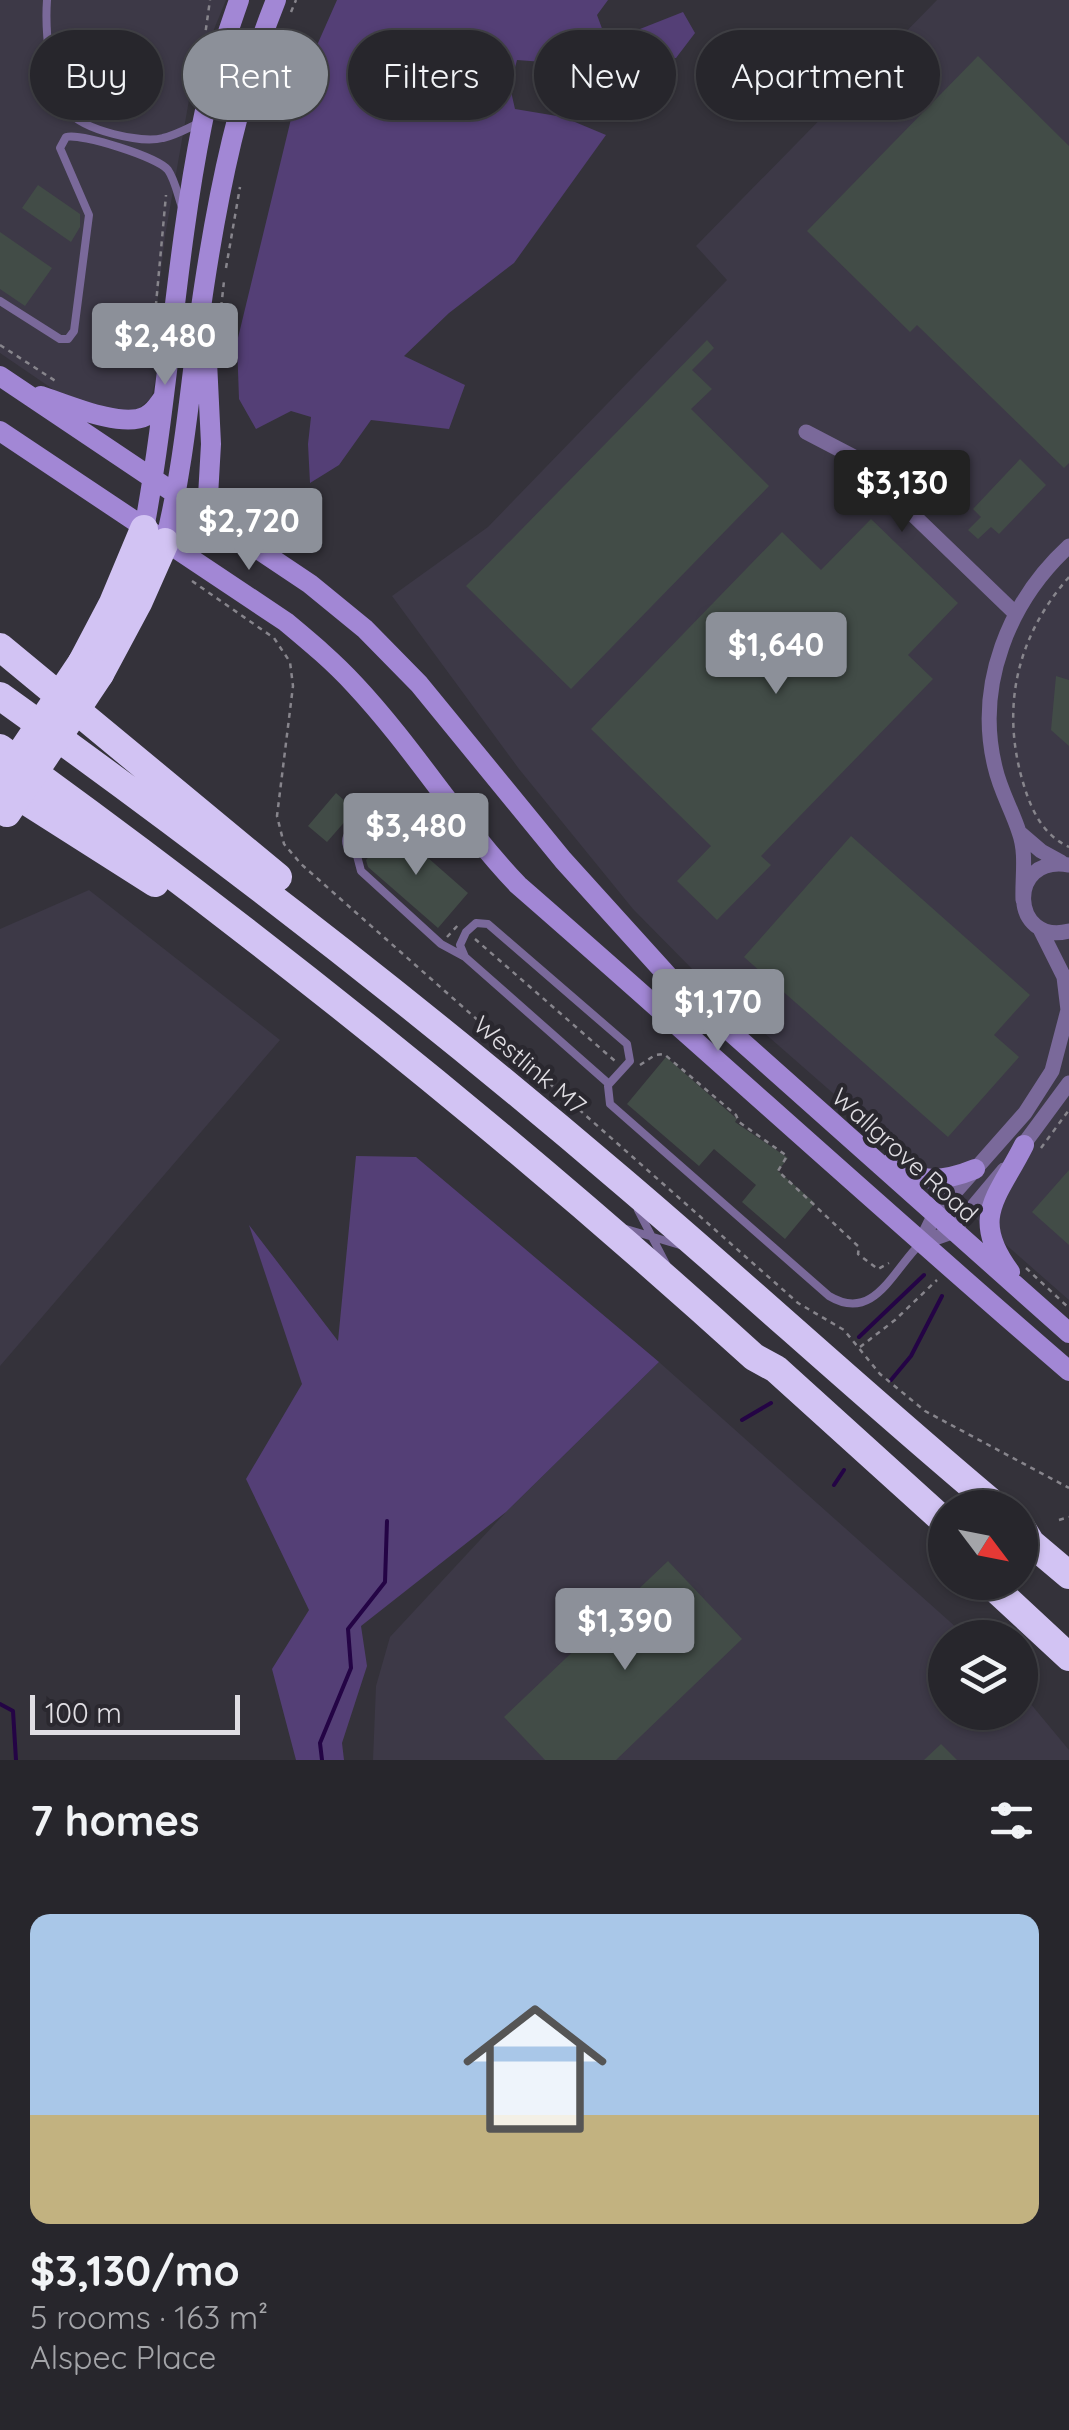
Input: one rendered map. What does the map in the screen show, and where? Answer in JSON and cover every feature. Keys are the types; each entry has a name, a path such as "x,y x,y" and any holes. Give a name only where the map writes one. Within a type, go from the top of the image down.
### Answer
{"highway":[{"path":"4,818 91,668 113,604 154,535"},
{"path":"0,647 196,825"},
{"path":"91,668 0,784 156,873"},
{"path":"0,696 196,825"},
{"path":"0,748 156,873 210,912 255,937 604,1222 754,1357 776,1369 928,1507"},
{"name":"Westlink M7","path":"196,825 246,864 314,928 621,1180 977,1490"},
{"path":"754,1357 767,1380 928,1527"},
{"path":"1038,1531 1069,1554"},
{"path":"1038,1549 1069,1575"},
{"path":"1007,1600 1069,1657"},
{"path":"1032,1600 1069,1634"}],"main road":[{"path":"154,535 153,479 185,216 202,122 239,0"},
{"path":"154,535 177,495 222,176 239,110 276,0"},
{"path":"204,288 211,517"},
{"name":"Wallgrove Road","path":"0,376 310,584 365,628 419,684 612,918 668,976 1069,1333"},
{"path":"20,390 131,420 152,412 163,398"},
{"path":"0,431 154,535 191,569 286,622 356,686 488,853 518,885 1069,1370"},
{"path":"801,1096 912,1177 947,1178 975,1169"},
{"path":"1028,1298 996,1252 987,1222 994,1196 1032,1147"}],"street":[{"path":"806,432 852,456 1015,613"},
{"path":"921,1243 934,1216 1039,1093 1062,1041 1068,1010 1064,977 1040,928 1025,912 1020,833 994,767 990,723 1000,652 1015,613 1028,590 1069,546"},
{"path":"1020,833 1041,852 1068,859"},
{"path":"1023,900 1024,890 1035,872 1068,859"},
{"path":"1040,928 1050,933 1069,931"},
{"path":"921,1243 952,1232 1032,1147 1069,1083"}],"lane":[{"path":"47,0 50,58 59,94 69,113 89,126 132,138 161,139 202,122"},
{"path":"0,301 60,339 68,338 74,331 89,215 60,148 66,136 78,134 154,158 170,172 185,216"},
{"path":"356,852 361,871 441,944 465,957 609,1084"},
{"path":"465,957 460,945 466,932 476,923 488,924 627,1044 630,1061 609,1084 610,1104 841,1303 850,1306 867,1302 921,1243"},
{"path":"621,1180 677,1287"},
{"path":"604,1222 703,1252"}],"path":[{"path":"288,18 296,0"},
{"path":"218,342 224,275 242,172"},
{"path":"0,344 60,384"},
{"path":"191,569 274,638 290,662"},
{"path":"1068,859 1029,802 1015,754 1012,699 1020,659 1036,622 1069,576"},
{"path":"441,944 459,921 466,932 632,1074 654,1055 664,1054 736,1115 739,1122 787,1156 778,1171 831,1217 859,1247 858,1254 878,1269 892,1259"},
{"path":"1032,1147 1069,1110"},
{"path":"1022,1266 1069,1308"},
{"path":"858,1348 895,1320 939,1276"},
{"path":"1060,1520 1069,1516"}],"shaded area":[{"path":"0,0 226,0 214,30 183,30 185,120 165,236 155,323 156,378 151,398 132,414 117,415 57,392 0,353"},
{"path":"337,0 608,0 597,15 603,30 534,30 534,61 517,60 514,72 514,30 348,30 348,120 514,120 514,105 515,109 534,112 534,120 570,120 606,135 514,263 449,313 404,356 465,385 449,429 371,420 339,465 310,483 311,417 291,411 256,429 239,399 237,342 291,120 328,120 328,30 324,30"},
{"path":"937,0 1069,0 1069,1300 698,975 633,909 519,769 392,596 488,527 727,280 696,246 819,120 940,120 940,30 908,30"},
{"path":"683,12 695,33 676,58 676,30 637,30"},
{"path":"89,890 280,1040 0,1366 0,929"},
{"path":"356,1156 416,1157 659,1362 506,1512 361,1626 367,1666 342,1743 344,1760 296,1760 272,1669 309,1610 246,1479 302,1384 249,1225 338,1341"},
{"path":"659,1362 948,1620 928,1620 928,1730 1038,1730 1038,1713 1069,1750 1069,1760 373,1760 376,1686 390,1637 506,1512"}],"building":[{"path":"978,56 1069,146 1069,463 1064,468 917,325 910,332 807,231 915,120 940,120 940,95"},
{"path":"38,185 80,214 80,227 71,242 22,208"},
{"path":"0,232 52,268 25,306 0,289"},
{"path":"707,340 714,348 692,370 712,389 691,409 769,486 571,689 466,586"},
{"path":"1020,459 1046,485 999,534 991,527 978,539 968,530 981,517 973,509"},
{"path":"871,519 958,603 908,655 933,679 761,856 771,865 717,920 677,881 711,846 591,729 782,532 821,570"},
{"path":"1056,676 1069,680 1069,746 1051,730"},
{"path":"336,793 355,810 327,842 308,826"},
{"path":"394,828 468,893 438,928 368,867 366,860"},
{"path":"851,836 1030,995 994,1035 1019,1057 948,1137 744,957"},
{"path":"666,1057 737,1119 735,1122 788,1158 778,1171 815,1203 785,1239 742,1202 756,1185 714,1149 699,1166 627,1104"},
{"path":"1069,1170 1069,1245 1032,1212"},
{"path":"668,1561 742,1639 616,1760 545,1760 504,1717"},
{"path":"941,1744 957,1760 924,1760"}],"waterway":[{"path":"859,1337 924,1275"},
{"path":"891,1380 911,1356 942,1296"},
{"path":"742,1420 771,1403"},
{"path":"834,1485 844,1470"},
{"path":"322,1760 320,1743 351,1668 348,1629 385,1582 387,1521"},
{"path":"0,1704 13,1711 16,1760"}]}
